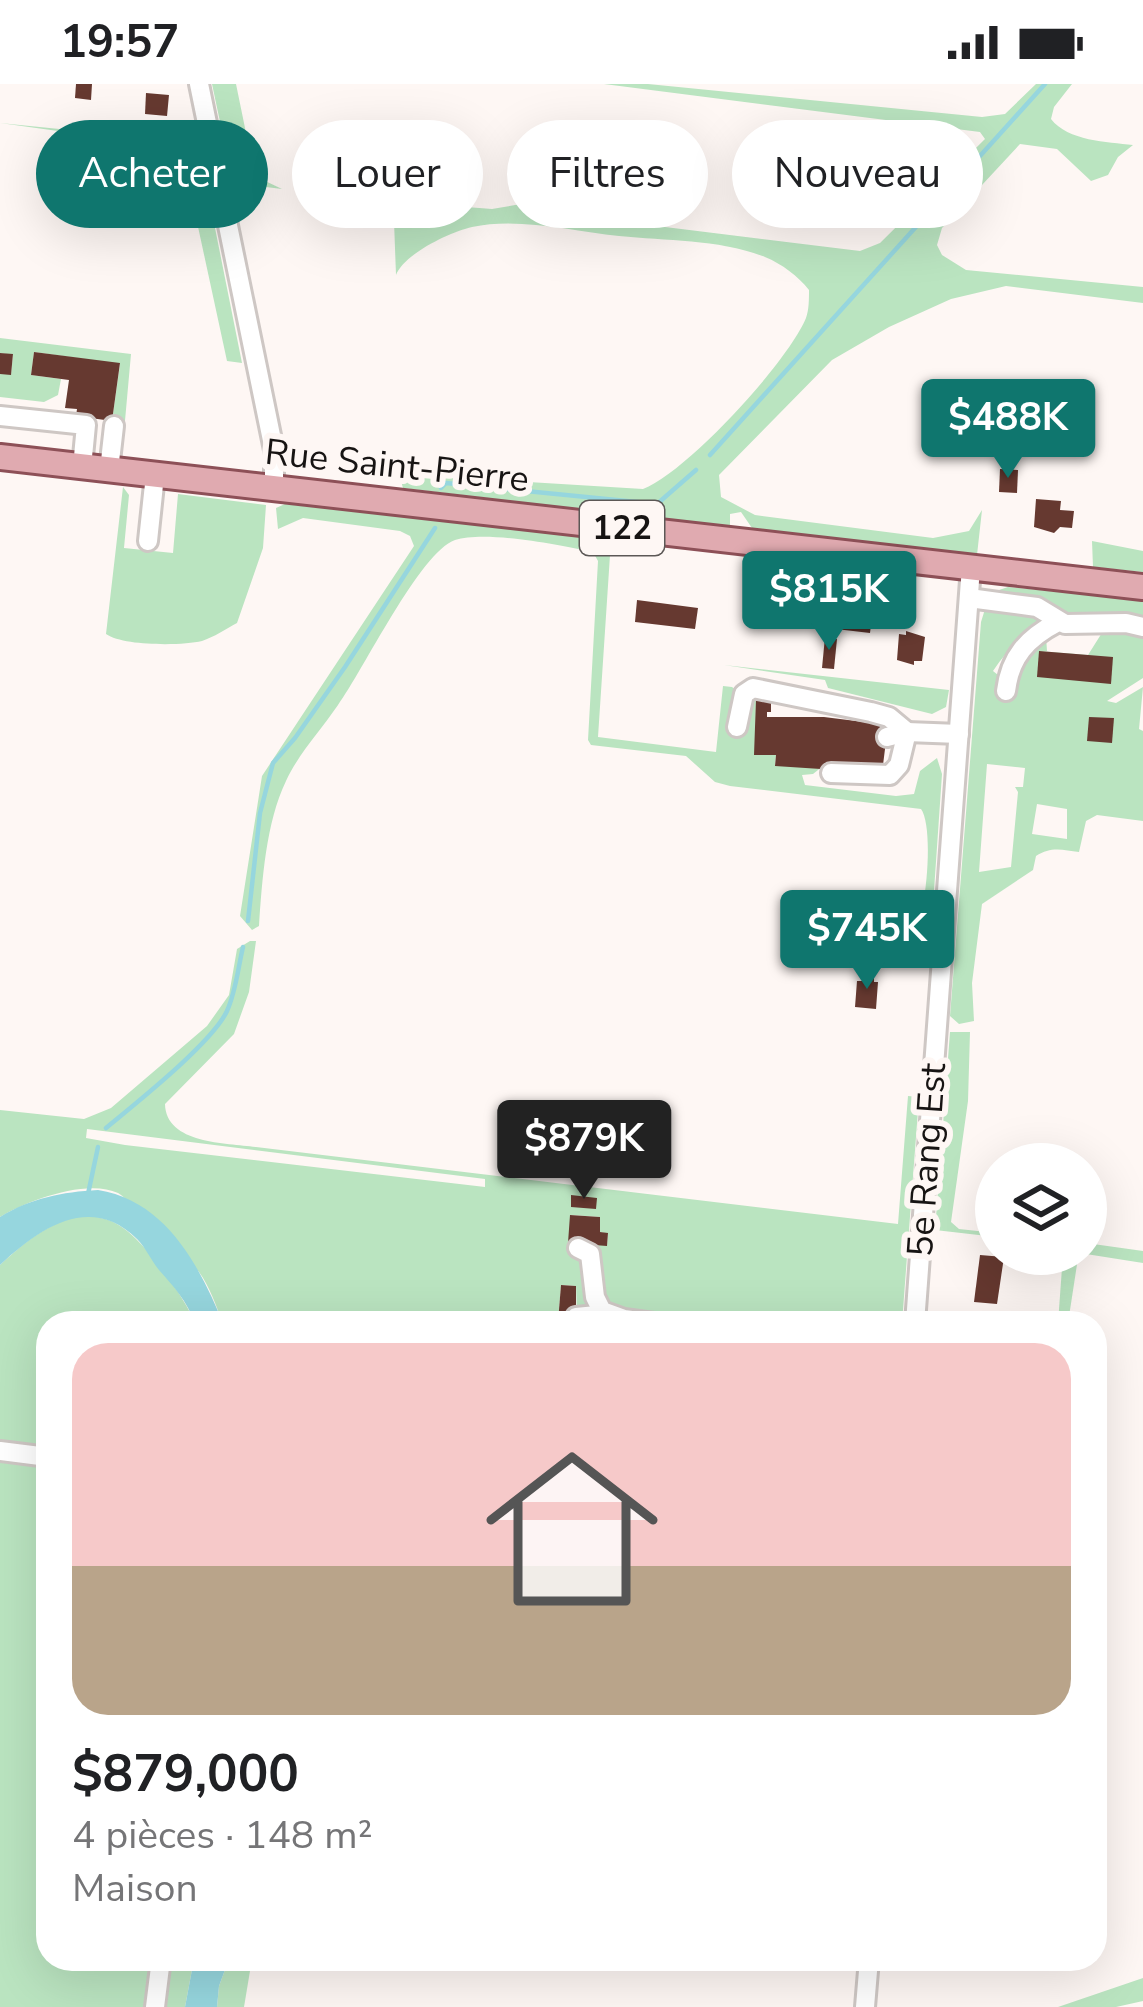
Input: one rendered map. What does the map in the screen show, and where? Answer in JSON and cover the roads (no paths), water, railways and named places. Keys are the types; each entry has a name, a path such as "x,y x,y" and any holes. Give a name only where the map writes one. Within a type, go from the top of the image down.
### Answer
{"main road":[{"name":"Rue Saint-Pierre","path":"0,457 274,489 738,529 970,567 1143,587"}],"street":[{"path":"199,84 274,450 274,489"},
{"path":"0,416 86,425 82,467"},
{"path":"110,470 114,426"},
{"path":"148,541 155,475"},
{"name":"5e Rang Est","path":"916,1311 970,567"},
{"path":"969,598 1037,607 1058,622 1091,631 1143,627"},
{"path":"1006,692 1014,659 1039,632 1058,622"},
{"path":"737,728 744,694 753,688 889,717 897,734 899,765 890,775 831,773"},
{"path":"897,734 959,734"},
{"path":"578,1248 590,1254 597,1305 604,1311"},
{"path":"0,1451 36,1455"},
{"path":"155,2007 160,1971"},
{"path":"865,2007 867,1971"}],"water":[{"path":"98,1190 143,1207 191,1258 218,1311 189,1311 140,1243 119,1225 101,1218 84,1217 49,1228 0,1265 0,1217 23,1205"},
{"path":"192,1971 225,1971 217,2007 185,2007"}],"waterway":[{"path":"710,455 1045,84"},
{"path":"441,488 446,483 657,504 696,470"},
{"path":"248,921 260,813 273,763 345,667 435,528"},
{"path":"106,1128 219,1024 233,996 243,947"},
{"path":"88,1194 98,1147"}]}
